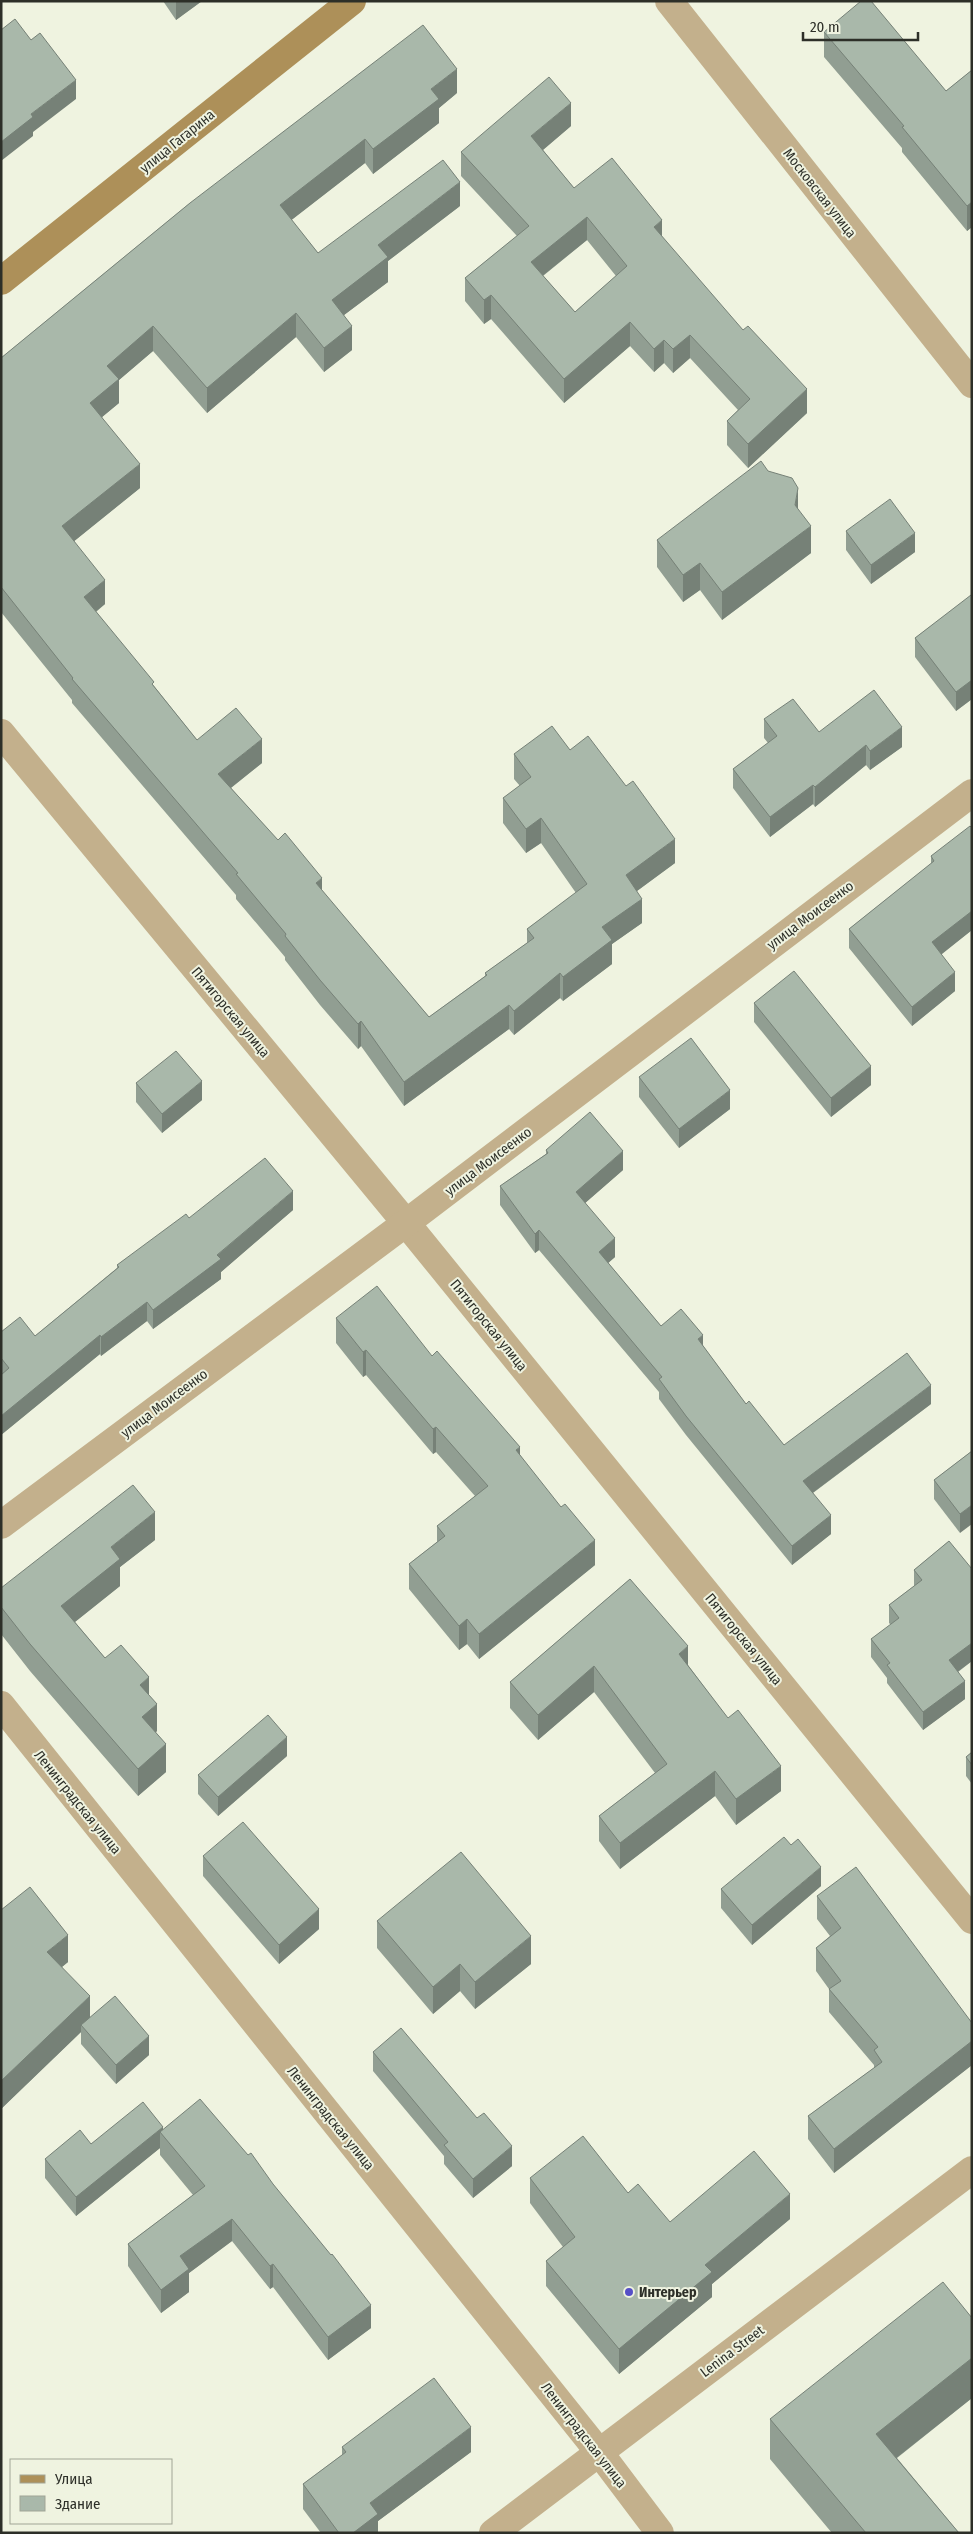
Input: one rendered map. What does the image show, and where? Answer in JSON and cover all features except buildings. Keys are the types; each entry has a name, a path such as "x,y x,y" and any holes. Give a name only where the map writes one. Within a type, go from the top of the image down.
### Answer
{"street":[{"name":"улица Гагарина","path":"1,281 352,1"},
{"name":"Московская улица","path":"669,1 972,384"},
{"name":"Пятигорская улица","path":"1,733 406,1223 972,1920"},
{"name":"улица Моисеенко","path":"1,1525 406,1223 972,793"},
{"name":"Ленинградская улица","path":"1,1705 599,2452 660,2533"},
{"name":"Lenina Street","path":"492,2533 972,2170"}],"place":[{"name":"Интерьер","path":"629,2292"}]}
